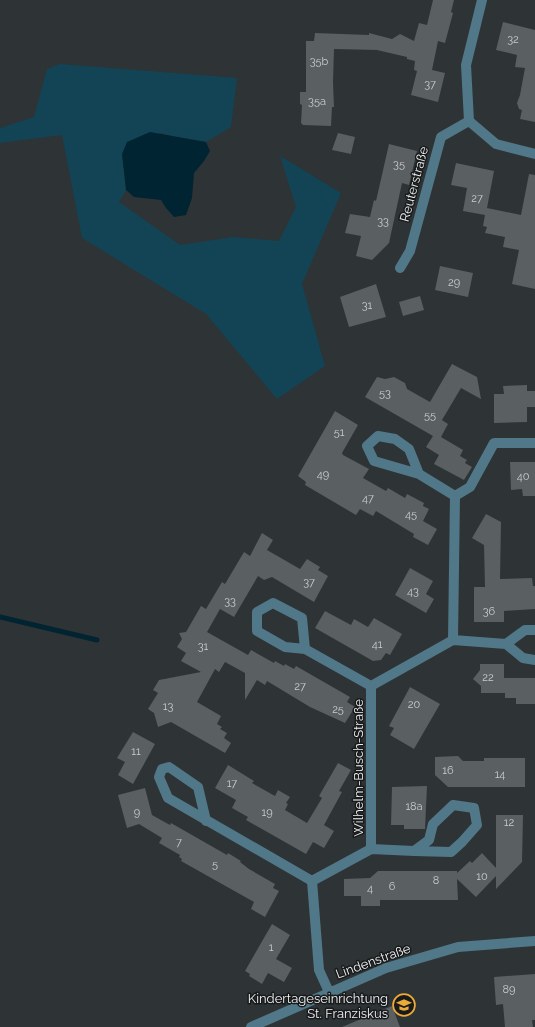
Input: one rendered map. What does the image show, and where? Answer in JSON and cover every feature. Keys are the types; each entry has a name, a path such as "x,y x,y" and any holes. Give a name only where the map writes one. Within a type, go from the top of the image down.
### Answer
{"street":[{"path":"482,0 466,65 469,121 496,144 535,154"},
{"name":"Reuterstraße","path":"400,268 410,251 440,137 469,121"},
{"path":"419,474 408,449 395,439 378,436 367,446 374,461 419,474 455,496"},
{"path":"455,496 470,487 494,443 535,443"},
{"path":"455,496 453,640 506,644 523,658 535,660"},
{"name":"Wilhelm-Busch-Straße","path":"305,649 302,618 273,603 257,612 257,631 285,647 305,649 371,686"},
{"path":"506,644 525,630 535,630"},
{"name":"Wilhelm-Busch-Straße","path":"371,686 453,640"},
{"name":"Wilhelm-Busch-Straße","path":"371,686 371,849"},
{"path":"206,821 198,787 169,767 162,769 159,777 168,798 206,821 312,881 319,970 329,992"},
{"name":"Wilhelm-Busch-Straße","path":"312,881 371,849 414,851 451,852 477,825 474,808 453,805 433,824 429,840 414,851"},
{"name":"Lindenstraße","path":"250,1027 386,968 458,947 535,941"}],"shaded area":[{"path":"60,64 237,78 231,127 206,142 174,137 161,133 122,154 126,190 119,202 180,245 233,237 279,241 296,207 280,156 341,193 302,284 325,366 277,399 206,314 82,238 62,135 0,143 0,128 34,117 47,69"},
{"path":"150,132 206,142 210,151 194,173 192,198 186,215 174,217 161,200 134,197 126,190 122,154 127,142"}],"building":[{"path":"433,0 454,0 451,12 453,13 445,43 438,41 432,70 445,73 438,102 411,95 417,71 414,70 415,61 407,59 407,57 377,50 334,49 334,107 332,107 331,126 303,125 301,123 302,105 300,104 300,92 306,92 306,41 314,41 315,33 369,35 369,33 392,39 400,34 414,41 419,23 427,25"},
{"path":"503,22 535,30 535,122 520,119 522,110 519,109 517,103 525,68 515,67 517,55 496,50"},
{"path":"338,133 355,137 351,154 332,150"},
{"path":"389,144 417,151 409,185 402,183 389,243 372,260 356,256 361,236 345,233 350,214 370,217 374,200 376,201"},
{"path":"456,163 494,171 487,208 521,215 529,174 535,175 535,289 512,284 519,250 503,247 505,237 485,233 487,227 483,226 485,215 463,211 467,188 451,185"},
{"path":"440,266 473,273 468,297 435,290"},
{"path":"376,284 386,317 349,327 340,297"},
{"path":"420,296 424,310 403,316 399,302"},
{"path":"452,364 477,377 481,399 461,388 442,420 448,424 441,437 463,450 460,456 467,460 465,463 472,467 464,480 434,464 439,455 426,447 433,436 365,397 377,377 385,379 394,377 405,383 407,389 430,402"},
{"path":"527,385 527,391 535,391 535,407 527,407 527,422 494,423 494,394 504,394 503,386"},
{"path":"335,411 358,425 342,453 343,455 369,469 363,478 386,491 388,488 405,498 407,494 424,503 423,506 429,509 423,521 437,529 428,545 413,537 414,534 376,511 373,516 360,509 356,515 305,485 306,482 298,476"},
{"path":"510,462 535,462 535,496 523,496 522,489 511,490"},
{"path":"486,514 501,522 500,579 532,578 533,586 535,586 535,609 504,611 504,622 474,622 474,587 485,587 484,545 472,538"},
{"path":"262,533 273,540 267,550 300,569 307,559 320,567 318,570 328,576 314,602 272,577 264,580 258,576 234,617 220,609 207,632 248,655 251,650 274,663 275,661 284,666 285,664 294,669 296,666 350,697 347,702 355,707 345,723 310,707 267,681 265,685 257,680 245,700 245,673 225,662 219,672 215,669 197,702 221,716 217,724 222,727 220,729 227,733 224,738 231,743 225,753 171,722 158,727 154,713 148,709 158,693 153,690 159,680 201,672 181,661 186,653 177,647 182,639 179,633 186,632 201,606 206,609 222,582 225,584 244,552 250,556"},
{"path":"410,568 433,581 426,594 434,599 426,613 395,595"},
{"path":"325,611 351,625 354,619 368,627 374,618 402,634 390,655 386,653 381,660 373,661 315,628"},
{"path":"480,664 504,664 504,678 535,678 535,704 516,704 516,698 505,698 505,693 481,693 481,686 473,679 480,670"},
{"path":"410,687 440,704 414,749 390,735 394,728 389,726"},
{"path":"133,732 155,744 133,784 118,775 125,762 117,758"},
{"path":"458,756 463,761 484,761 484,758 525,758 525,787 448,787 435,775 435,757"},
{"path":"338,763 351,770 339,791 342,792 324,825 334,831 324,848 313,842 306,854 246,820 248,817 232,808 236,800 215,788 228,765 254,781 252,783 275,796 278,790 290,797 286,803 288,804 285,810 307,823 322,798 319,796"},
{"path":"427,786 425,829 404,829 404,825 391,825 392,787"},
{"path":"145,788 152,815 170,825 171,823 227,855 228,853 241,861 240,862 249,869 275,884 273,888 279,891 265,917 251,909 254,902 181,861 182,859 179,857 180,855 159,843 162,838 139,824 127,828 118,795"},
{"path":"496,815 523,815 522,862 496,889 496,876 476,897 457,879 458,900 380,900 380,906 361,906 361,896 344,896 344,879 370,878 378,871 457,871 457,873 470,861 472,863 482,853 496,868"},
{"path":"272,924 290,935 276,959 292,968 284,982 268,973 262,984 249,976 250,974 245,971"},
{"path":"535,974 535,1020 532,1020 533,1027 505,1027 503,1004 496,1005 494,977"},
{"path":"392,1006 400,1027 342,1027"}],"waterway":[{"path":"0,617 97,640"}],"place":[{"name":"Kindertageseinrichtung St. Franziskus","path":"404,1005"}]}
